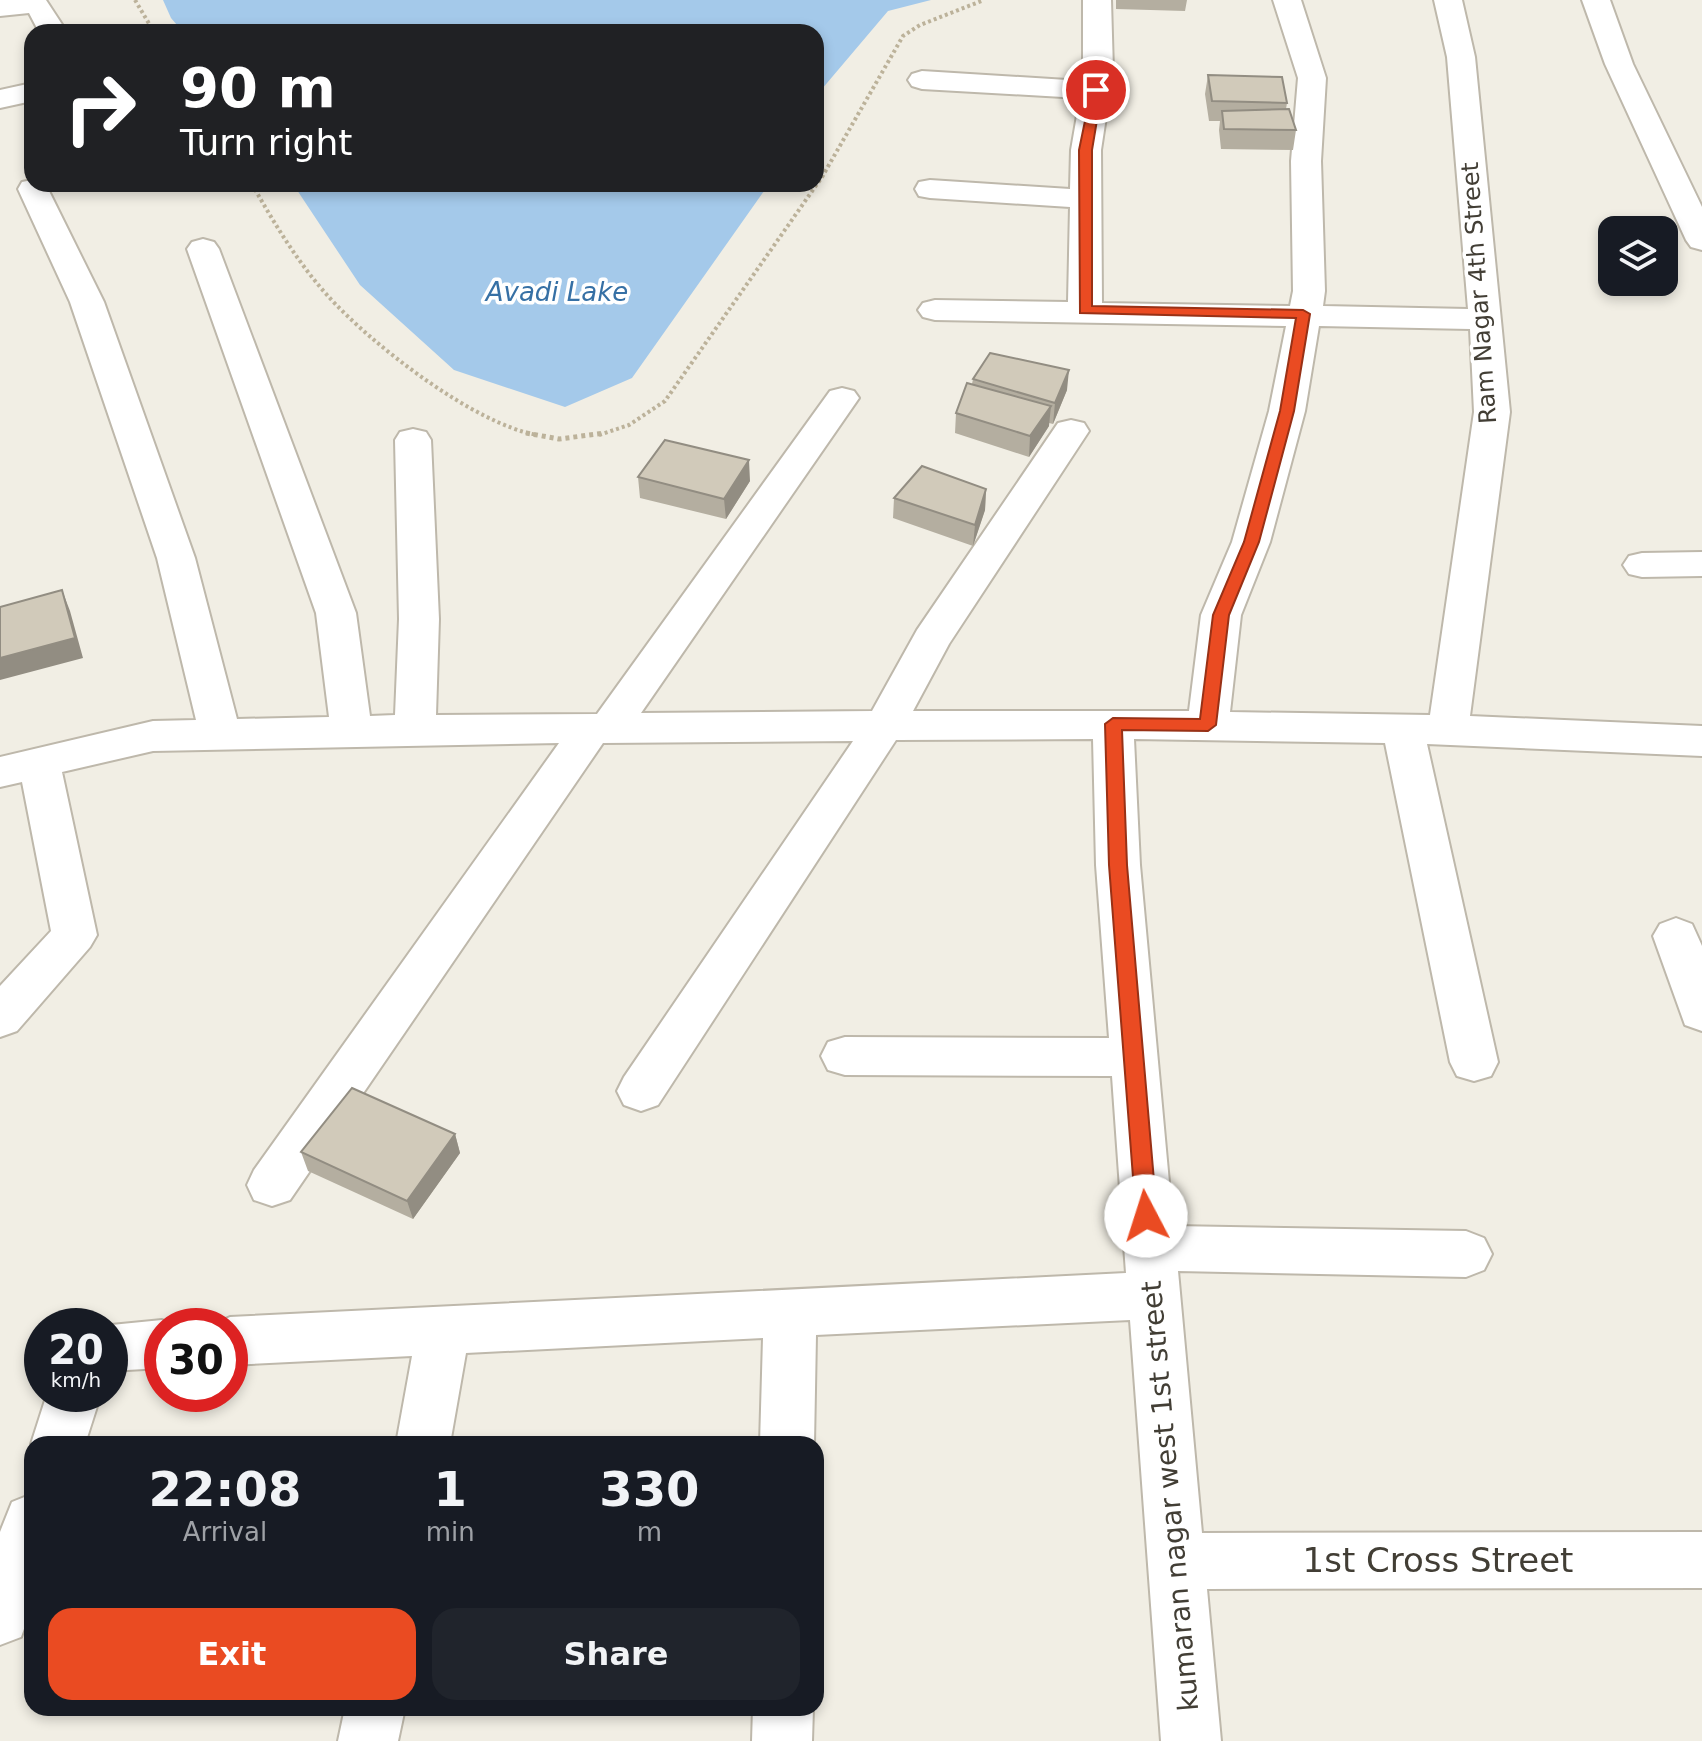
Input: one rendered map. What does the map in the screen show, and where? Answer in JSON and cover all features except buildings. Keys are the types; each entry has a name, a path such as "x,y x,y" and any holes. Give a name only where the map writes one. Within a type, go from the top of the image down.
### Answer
{"street":[{"path":"1085,310 1086,150 1099,71 1097,0"},
{"path":"1208,725 1221,615 1251,542 1287,411 1309,291 1306,161 1312,78 1287,0"},
{"name":"Ram Nagar 4th Street","path":"1448,0 1461,57 1492,412 1448,730"},
{"path":"1596,0 1619,64 1702,240"},
{"path":"0,8 34,4 41,9 49,24"},
{"path":"922,80 1096,90"},
{"path":"0,99 24,94"},
{"path":"930,189 1087,199"},
{"path":"34,192 87,302 171,543 220,735"},
{"path":"203,249 336,613 351,732"},
{"path":"935,310 1085,310 1486,319"},
{"path":"272,1185 599,729 842,398"},
{"path":"641,1091 885,725 931,640 1071,431"},
{"path":"413,440 419,619 415,730"},
{"path":"1642,565 1702,564"},
{"path":"0,1018 74,935 20,767 153,736 415,730 1113,724 1448,730 1702,741"},
{"name":"kumaran nagar west 1st street","path":"1113,724 1118,865 1191,1741"},
{"path":"1403,731 1474,1062"},
{"path":"1676,936 1702,1012"},
{"path":"845,1056 1133,1057"},
{"path":"248,1340 790,1314 1151,1271 1466,1254"},
{"path":"787,1436 790,1314"},
{"path":"424,1436 444,1329"},
{"path":"61,1436 68,1412"},
{"path":"0,1616 24,1545"},
{"name":"1st Cross Street","path":"1174,1561 1702,1560"},
{"path":"368,1741 373,1716"},
{"path":"782,1741 783,1716"}],"path":[{"path":"135,0 149,24"},
{"path":"824,174 903,36 920,25 984,0"},
{"path":"257,192 276,226 337,307 470,411 505,429 542,438 575,439 614,431 642,420 665,401 811,192"}],"water":[{"path":"163,0 931,0 888,11 824,87 824,24 176,24"},
{"name":"Avadi Lake","path":"298,192 763,192 632,378 565,407 454,370 360,285"}],"route":[{"path":"1096,90 1086,150 1085,310 1303,314 1287,411 1251,542 1221,615 1208,725 1113,724 1118,865 1146,1216"}]}
